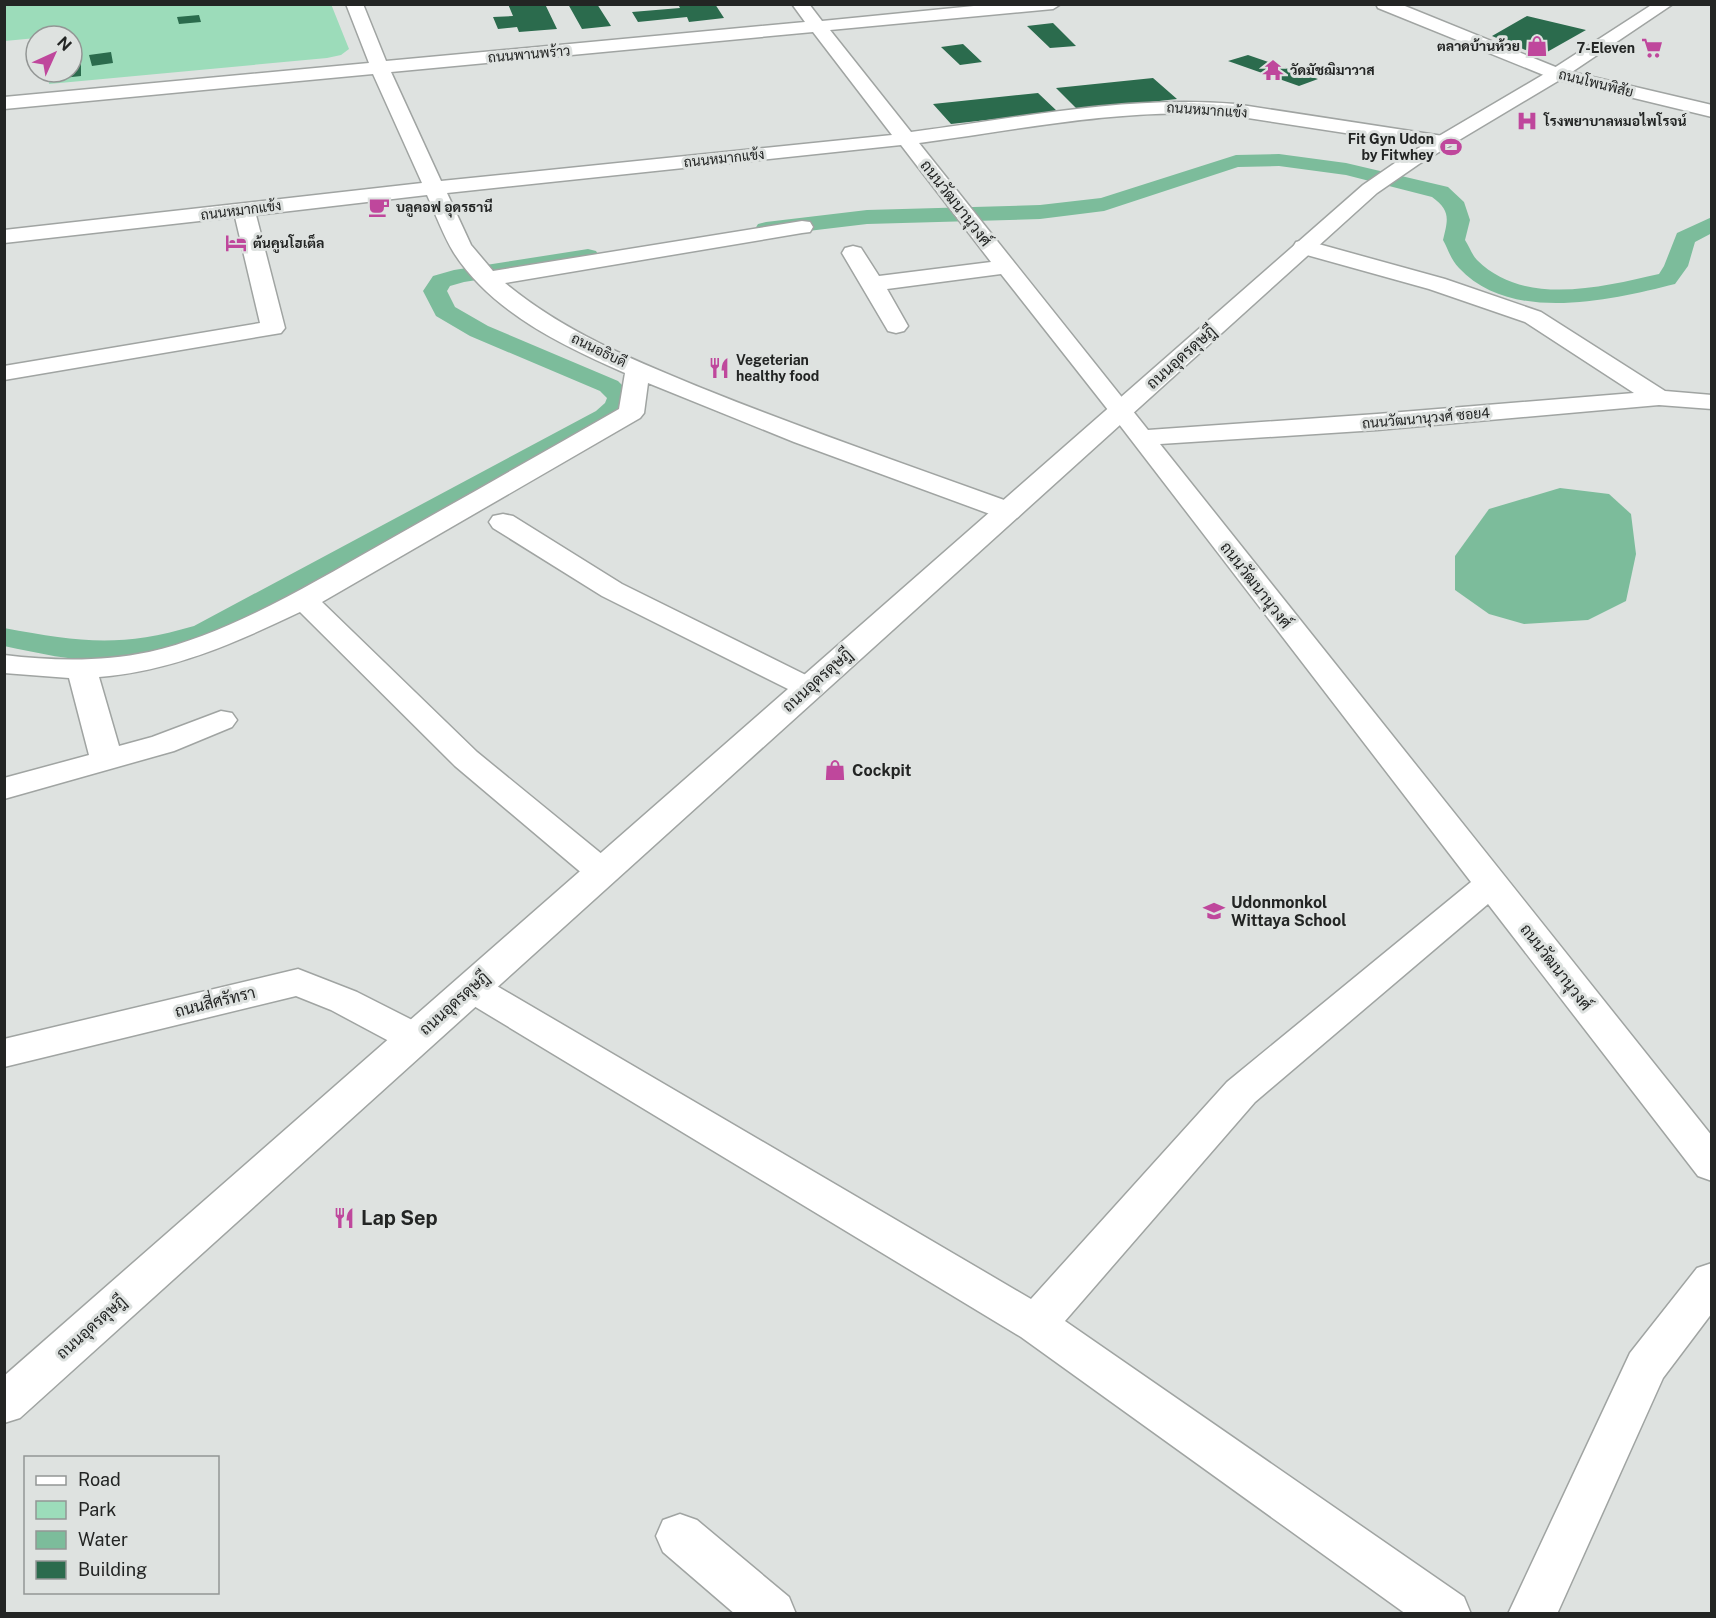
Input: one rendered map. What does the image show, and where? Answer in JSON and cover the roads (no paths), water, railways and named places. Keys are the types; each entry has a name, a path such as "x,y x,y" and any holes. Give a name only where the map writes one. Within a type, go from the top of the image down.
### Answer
{"street":[{"name":"ถนนอธิบดี","path":"354,4 378,68 467,258 486,279 528,313 638,369 731,409 1008,511"},
{"name":"ถนนวัฒนานุวงศ์","path":"800,4 1712,1165"},
{"name":"ถนนพานพร้าว","path":"4,103 1053,4"},
{"name":"ถนนโพนพิสัย","path":"1384,4 1557,74 1712,111"},
{"name":"ถนนอุดรดุษฎี","path":"4,1404 1370,189 1412,160 1557,74 1665,4"},
{"name":"ถนนหมากแข้ง","path":"4,237 434,188 906,139 1136,108 1236,110 1443,142"},
{"path":"4,373 273,328 244,209"},
{"path":"486,279 802,227"},
{"path":"1304,247 1437,284 1533,317 1659,398"},
{"path":"853,253 897,326"},
{"path":"873,284 1006,267"},
{"path":"4,664 35,669 82,671 150,661 195,648 304,600 631,413 638,369"},
{"name":"ถนนวัฒนานุวงศ์ ซอย4","path":"1141,438 1377,422 1659,398 1712,402"},
{"path":"503,522 612,590 809,688"},
{"path":"304,600 466,759 602,872"},
{"path":"82,671 107,761"},
{"path":"4,789 163,744 221,720"},
{"path":"1036,1324 1241,1092 1490,884"},
{"name":"ถนนสี่ศรัทรา","path":"4,1053 298,982 344,1000 415,1038"},
{"path":"472,988 1036,1324 1447,1614"},
{"path":"1532,1614 1646,1366 1712,1280"},
{"path":"680,1536 772,1614"}],"water":[{"path":"1560,488 1609,494 1631,514 1636,554 1626,601 1588,620 1524,624 1489,614 1455,590 1455,556 1489,509"}],"waterway":[{"path":"766,229 867,217 1040,212 1104,204 1236,161 1279,160 1346,169 1440,192 1453,202 1459,220 1454,240 1465,261 1471,267 1499,285 1521,293 1570,296 1621,289 1667,279 1676,266 1685,238 1712,224"},
{"path":"4,637 62,648 105,652 152,647 205,633 605,417 617,406 620,396 609,386 479,331 445,311 435,291 441,281 462,275 588,256"}],"place":[{"name":"ตลาดบ้านห้วย","path":"1537,46"},
{"name":"7-Eleven","path":"1652,48"},
{"name":"วัดมัชฌิมาวาส","path":"1273,70"},
{"name":"โรงพยาบาลหมอไพโรจน์","path":"1527,121"},
{"name":"Fit Gyn Udon by Fitwhey","path":"1451,147"},
{"name":"บลูคอฟ อุดรธานี","path":"379,207"},
{"name":"ต้นคูนโฮเต็ล","path":"236,243"},
{"name":"Vegeterian healthy food","path":"719,368"},
{"name":"Cockpit","path":"835,770"},
{"name":"Udonmonkol Wittaya School","path":"1214,911"},
{"name":"Lap Sep","path":"344,1218"}]}
